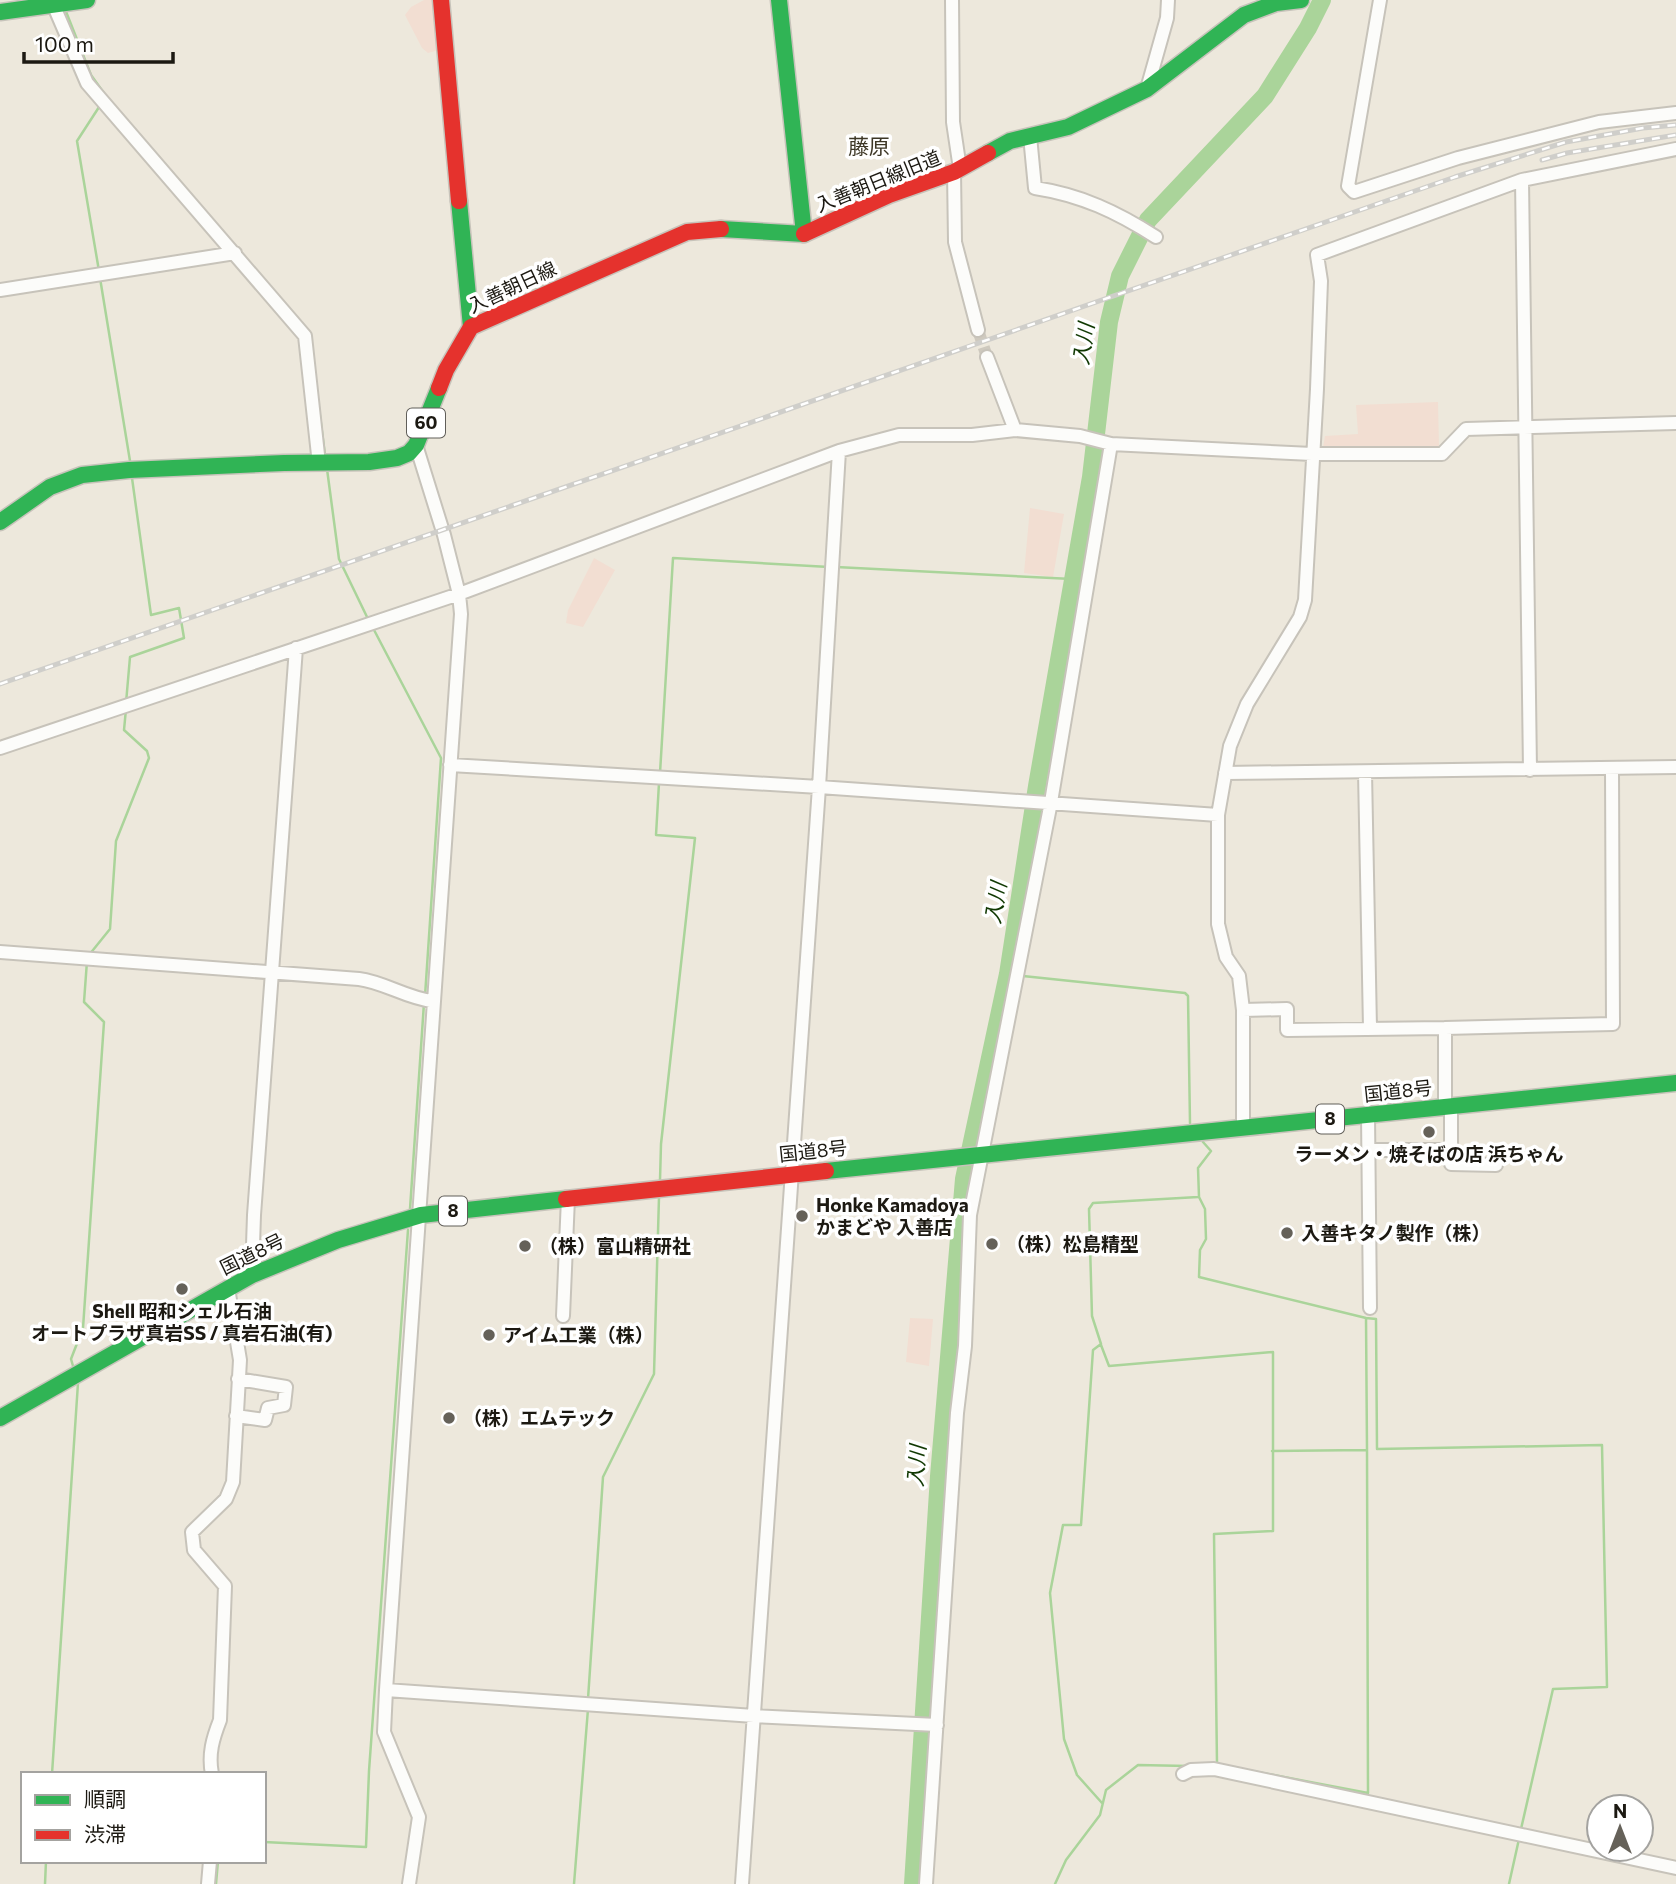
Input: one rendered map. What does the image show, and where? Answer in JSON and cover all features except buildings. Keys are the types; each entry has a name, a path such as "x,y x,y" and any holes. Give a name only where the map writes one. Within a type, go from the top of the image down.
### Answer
{"main road":[{"path":"0,12 87,0"},
{"path":"441,0 471,327"},
{"path":"779,0 804,233"},
{"name":"入善朝日線旧道","path":"804,233 888,195 957,171 1010,141 1068,127 1147,89 1244,15 1276,3 1292,1"},
{"name":"入善朝日線","path":"416,445 446,370 471,327 687,232 725,229 804,233"},
{"name":"60","path":"0,523 50,487 82,475 129,470 386,460 409,453 416,445"},
{"name":"国道8号","path":"0,1418 251,1275 338,1240 421,1215 1676,1083"}],"street":[{"path":"952,0 953,121 957,171 955,242 978,330"},
{"path":"1147,89 1167,18 1168,0"},
{"path":"1380,0 1348,186 1354,192 1458,158 1599,122 1676,113"},
{"path":"63,2 88,83 304,335 318,464"},
{"path":"1030,136 1035,188 1063,192 1111,209 1156,237"},
{"path":"1243,1128 1243,1010 1238,976 1226,957 1218,924 1218,814 1230,746 1247,704 1300,617 1305,600 1321,281 1317,255 1522,180 1676,149"},
{"path":"1522,180 1530,770"},
{"path":"0,290 235,253"},
{"path":"987,357 1015,430"},
{"path":"0,748 459,594 839,451 899,435 972,435 1015,430 1080,436 1111,444 1312,454 1442,454 1466,429 1676,423"},
{"path":"926,1884 957,1413 965,1346 970,1215 978,1163 983,1154 1051,803 1111,444"},
{"path":"409,1884 419,1817 384,1732 405,1399 421,1215 432,1001 461,614 459,594 416,445"},
{"path":"743,1884 819,786 839,451"},
{"path":"251,1275 296,649"},
{"path":"450,765 819,786 1218,814"},
{"path":"1225,773 1676,767"},
{"path":"1243,1010 1287,1009 1287,1030 1613,1024 1612,769"},
{"path":"1365,772 1370,1028"},
{"path":"0,952 370,980 416,999 432,1001"},
{"path":"1446,1028 1451,1164 1496,1165"},
{"path":"1368,1115 1370,1308"},
{"path":"1368,1150 1451,1150"},
{"path":"563,1316 568,1198"},
{"path":"212,1772 212,1739 220,1720 225,1586 194,1550 191,1532 226,1499 233,1482 240,1360 228,1288"},
{"path":"236,1416 265,1420 268,1408 284,1405 286,1387 239,1379"},
{"path":"386,1690 754,1716 935,1725"},
{"path":"1183,1774 1191,1770 1214,1769 1676,1868"},
{"path":"208,1884 210,1863"}],"shaded area":[{"path":"424,0 437,0 439,50 428,53 422,48 405,15 411,7"},
{"path":"1438,402 1439,447 1323,448 1325,436 1358,434 1356,405"},
{"path":"1030,508 1064,514 1053,577 1024,573"},
{"path":"594,558 615,570 583,627 566,623 568,610"},
{"path":"910,1318 933,1319 929,1366 906,1362"}],"waterway":[{"name":"入川","path":"913,1884 939,1476 964,1179 1008,974 1037,786 1091,477 1109,322 1120,276 1148,220 1265,96 1308,28 1322,0"},
{"path":"65,9 91,75 183,185"},
{"path":"99,271 77,141 101,104"},
{"path":"100,278 130,461"},
{"path":"317,393 325,455"},
{"path":"327,469 339,559 368,619"},
{"path":"126,703 130,657 184,638 179,608 151,615 132,478"},
{"path":"660,773 673,558 829,567"},
{"path":"836,567 1072,579"},
{"path":"373,628 441,758 425,996"},
{"path":"89,955 110,929 116,841 149,758 147,751 124,730 126,709"},
{"path":"659,783 656,835 695,838 661,1144 660,1180"},
{"path":"73,1366 71,1359 83,1328 104,1022 84,1002 87,961"},
{"path":"1023,976 1185,993 1188,996 1190,1123"},
{"path":"410,1209 424,1003"},
{"path":"1203,1142 1211,1151 1198,1168 1199,1197 1205,1209 1206,1239 1200,1250 1199,1277 1376,1319 1377,1449 1602,1445 1607,1687 1553,1689 1521,1829"},
{"path":"588,1699 603,1477 654,1374 659,1197"},
{"path":"1102,1803 1077,1775 1064,1739 1050,1593 1063,1525 1081,1525 1093,1350 1101,1344 1092,1316 1089,1209 1093,1203 1198,1197"},
{"path":"266,1842 366,1847 369,1771 408,1230"},
{"path":"1272,1451 1367,1450 1366,1318"},
{"path":"1101,1345 1109,1366 1273,1352 1273,1531 1214,1534 1217,1764"},
{"path":"52,1772 78,1383"},
{"path":"1247,1770 1368,1793 1367,1450"},
{"path":"574,1884 588,1709"},
{"path":"1055,1884 1066,1860 1100,1815 1106,1790 1138,1765 1188,1766"},
{"path":"1509,1884 1519,1839"},
{"path":"45,1884 46,1863"},
{"path":"216,1884 218,1863"}],"tunnel":[{"path":"978,330 987,357"}],"railway":[{"path":"0,684 1455,177 1566,142 1676,125"},
{"path":"1542,160 1567,153 1676,135"}],"traffic: fast":[{"path":"0,12 87,0"},
{"path":"721,229 804,234 779,0"},
{"path":"988,153 1010,141 1068,127 1147,89 1244,15 1276,3 1301,0"},
{"path":"459,201 471,327"},
{"path":"0,522 50,487 82,475 129,470 369,462 397,458 409,453 416,445 439,388"},
{"path":"826,1171 1676,1083"},
{"path":"0,1418 252,1275 338,1240 421,1215 566,1199"}],"traffic: jam":[{"path":"441,0 459,201"},
{"path":"804,234 889,195 954,172 988,153"},
{"path":"439,388 446,370 471,327 687,232 721,229"},
{"path":"566,1199 826,1171"}],"place":[{"name":"ラーメン・焼そばの店 浜ちゃん","path":"1429,1132"},
{"name":"Honke Kamadoya かまどや 入善店","path":"802,1216"},
{"name":"入善キタノ製作（株）","path":"1287,1233"},
{"name":"（株）松島精型","path":"992,1244"},
{"name":"（株）富山精研社","path":"525,1246"},
{"name":"Shell 昭和シェル石油 オートプラザ真岩SS / 真岩石油(有)","path":"182,1289"},
{"name":"アイム工業（株）","path":"489,1335"},
{"name":"（株）エムテック","path":"449,1418"}],"district":[{"name":"藤原","path":"869,147"}]}
